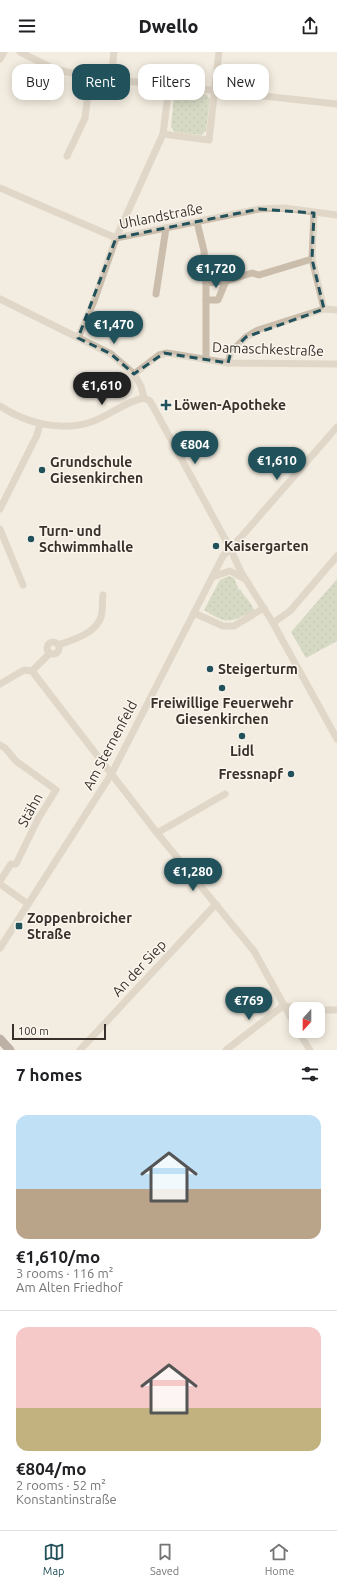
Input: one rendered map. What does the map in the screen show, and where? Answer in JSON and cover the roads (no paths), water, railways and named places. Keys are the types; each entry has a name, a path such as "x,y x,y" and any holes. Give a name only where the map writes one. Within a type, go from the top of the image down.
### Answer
{"main road":[{"path":"0,1039 10,1050"}],"street":[{"path":"20,52 54,70 72,74"},
{"path":"113,64 114,52"},
{"path":"218,64 219,52"},
{"path":"269,96 337,104"},
{"path":"67,156 85,118 87,100"},
{"path":"78,338 94,301 116,238 163,134 167,100"},
{"path":"163,134 209,140 214,100"},
{"name":"Uhlandstraße","path":"0,188 116,238 259,209 284,208 337,215"},
{"path":"314,213 312,259 324,309"},
{"path":"197,222 204,252 206,283 206,360"},
{"path":"156,294 166,228"},
{"path":"206,283 226,281 252,273 259,275 312,259"},
{"path":"206,300 218,300 226,281"},
{"path":"0,299 111,354 134,374 141,386 144,398 150,402 246,580 273,623 337,739"},
{"path":"228,363 231,352 246,336 258,330 324,309 337,310"},
{"name":"Damaschkestraße","path":"134,374 164,353 228,363 337,364"},
{"path":"0,406 14,414 40,424 62,426 90,422 135,400 144,398"},
{"path":"0,509 37,434 40,424"},
{"name":"Am Sternenfeld","path":"0,948 112,773 223,556 337,427"},
{"path":"0,529 23,585"},
{"path":"273,623 281,619 290,611 337,556"},
{"path":"212,578 230,571 237,573 246,580"},
{"path":"32,671 38,664 47,658 50,653 54,654 57,652 59,645 87,633 96,626 102,616 103,595"},
{"path":"194,613 223,626 234,626 264,608"},
{"path":"0,684 24,670 32,671 157,833 254,951 289,1016"},
{"name":"Stähn","path":"0,746 5,748 16,761 56,790 38,819 16,864 11,864 0,881"},
{"path":"157,833 225,794"},
{"path":"0,884 28,904"},
{"name":"An der Siep","path":"80,1050 216,904"},
{"path":"226,1050 283,1006 289,1007"},
{"path":"325,1010 337,1010"},
{"path":"302,1038 310,1050"}],"place":[{"name":"Löwen-Apotheke","path":"166,405"},
{"name":"Grundschule Giesenkirchen","path":"42,470"},
{"name":"Turn- und Schwimmhalle","path":"31,539"},
{"name":"Kaisergarten","path":"216,546"},
{"name":"Steigerturm","path":"210,669"},
{"name":"Freiwillige Feuerwehr Giesenkirchen","path":"222,688"},
{"name":"Lidl","path":"242,736"},
{"name":"Fressnapf","path":"291,774"},
{"name":"Zoppenbroicher Straße","path":"19,926"}]}
